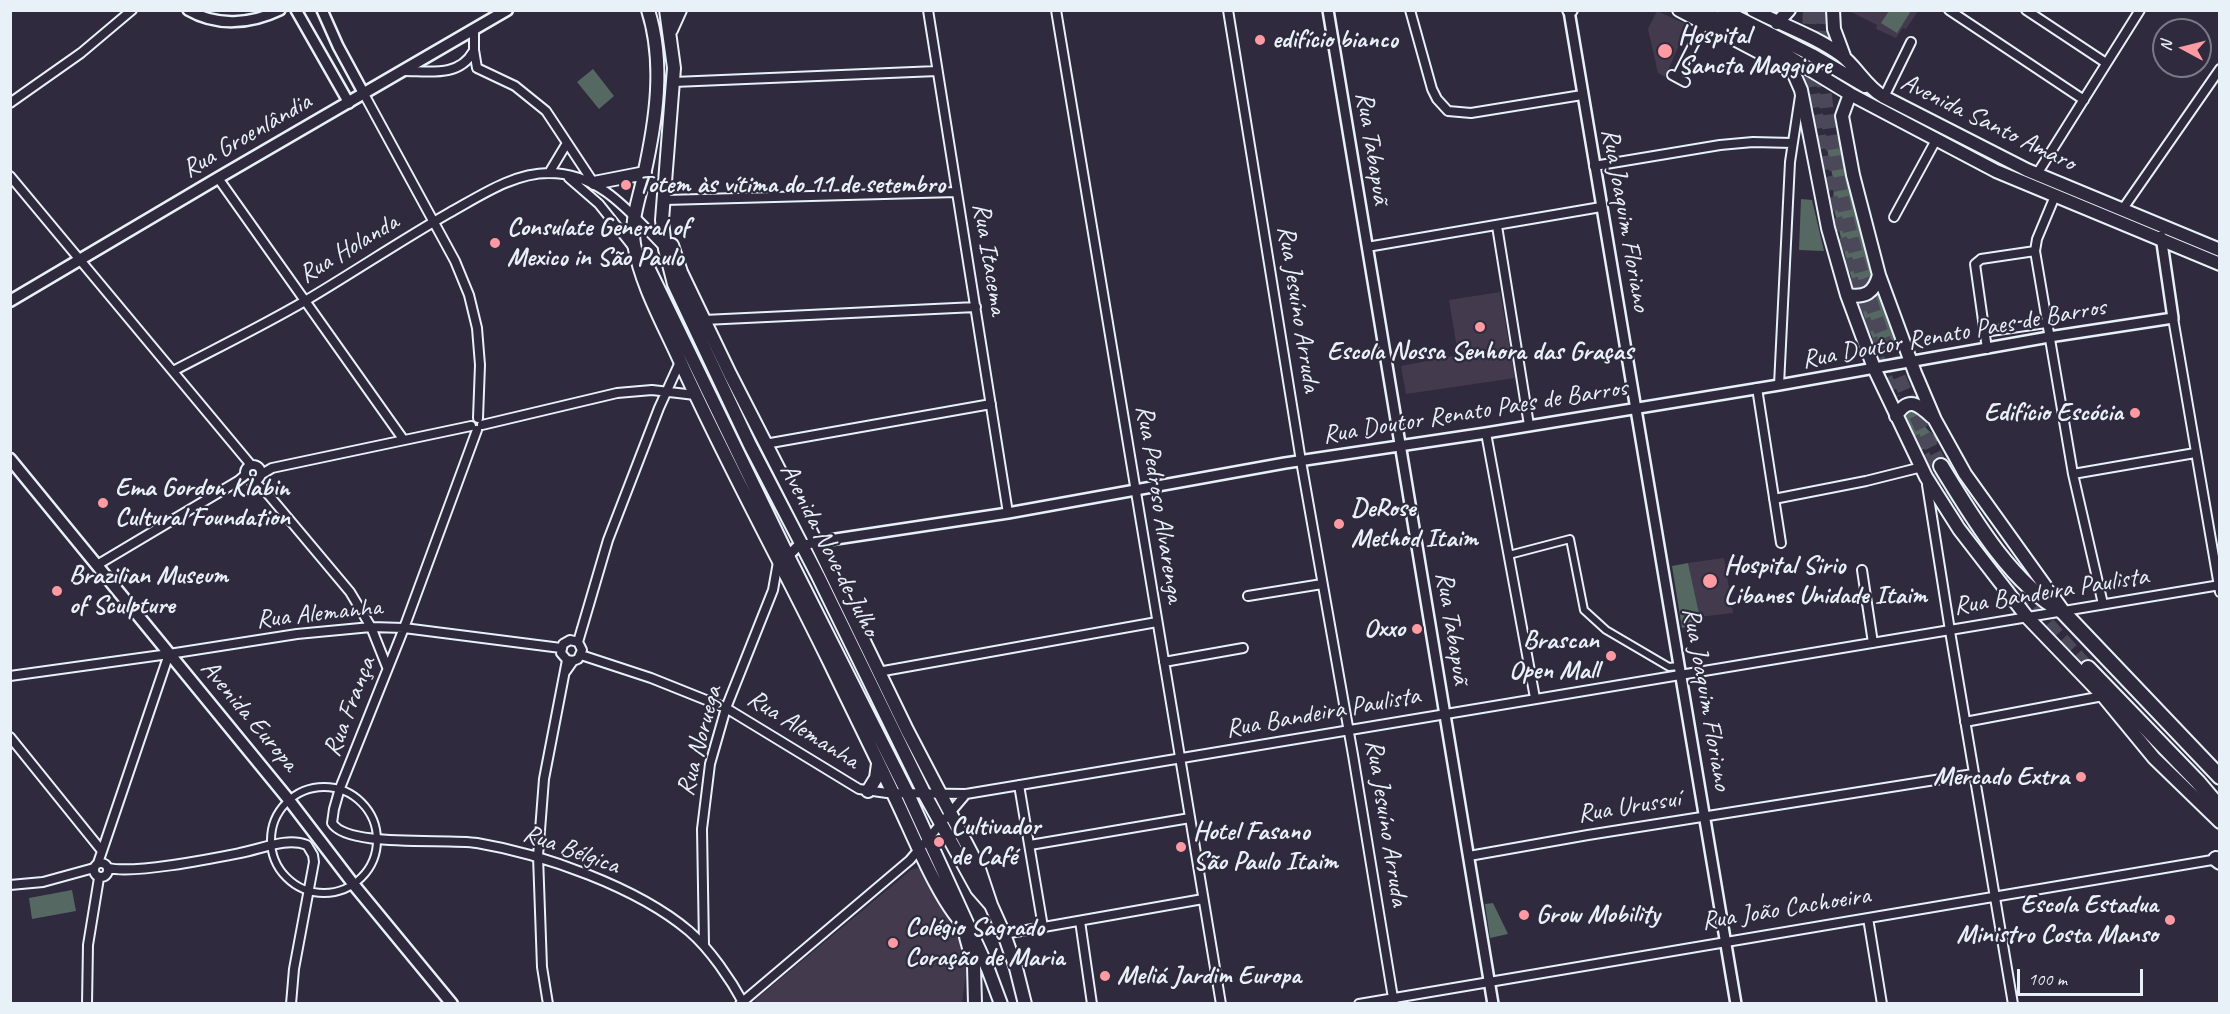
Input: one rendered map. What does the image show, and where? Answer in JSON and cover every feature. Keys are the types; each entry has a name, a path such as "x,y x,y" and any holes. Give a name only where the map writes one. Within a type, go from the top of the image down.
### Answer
{"highway":[{"path":"1941,466 1990,542 2023,581 2044,601 2062,611 2220,777"},
{"path":"2088,668 2198,782 2220,808"}],"main road":[{"name":"Rua Groenlândia","path":"10,301 507,10"},
{"name":"Avenida Nove de Julho","path":"648,10 656,37 657,88 645,173 634,219 636,250 645,283 695,395 907,792 1001,1004"},
{"name":"Avenida Nove de Julho","path":"666,10 674,82 662,220 665,249 674,284 750,445 924,793 977,889 991,905"},
{"path":"670,32 680,10"},
{"path":"1679,10 1789,68 1794,74 1801,90 1828,228 1847,295 1874,368 1924,472 1959,529 2027,617 2103,696 2154,758 2220,822"},
{"name":"Avenida Santo Amaro","path":"1700,10 1781,52 1850,94 1996,171 2220,264"},
{"path":"1723,10 1812,55 1879,94"},
{"name":"Avenida Santo Amaro","path":"1753,10 1819,41 1844,57 1879,94 2037,174 2220,250"},
{"path":"1777,23 1789,10"},
{"path":"1833,10 1835,35 1844,57"},
{"path":"1850,94 1843,108 1843,126 1853,175 1879,275 1911,362 1935,420 1965,474 2062,611"},
{"path":"594,183 645,173"},
{"name":"Avenida Nove de Julho","path":"665,201 675,256 704,320 816,542 878,672 978,866 1017,968 1025,1004"},
{"name":"Avenida Nove de Julho","path":"636,250 652,273 711,401 783,559 788,580 947,903 966,927"},
{"path":"1847,295 1868,294 1876,284 1879,275"},
{"path":"1896,416 1904,407 1912,404 1921,407 1935,420"},
{"name":"Avenida Europa","path":"10,459 289,800 354,885 452,1004"},
{"path":"868,790 876,778 878,764"},
{"path":"966,927 975,966 975,1004"}],"street":[{"path":"10,103 81,53 132,10"},
{"path":"188,10 215,20 236,22 260,18 280,10"},
{"path":"296,10 349,103"},
{"path":"322,10 364,94"},
{"name":"Rua Itacema","path":"928,10 1008,513"},
{"name":"Rua Pedroso Alvarenga","path":"1056,10 1221,1004"},
{"name":"Rua Jesuíno Arruda","path":"1228,10 1301,461 1349,729 1394,1001"},
{"name":"Rua Tabapuã","path":"1328,10 1493,1004"},
{"path":"1410,10 1424,64 1437,99 1448,111 1471,113 1582,95"},
{"path":"1949,10 2084,100"},
{"path":"2026,10 2106,63"},
{"path":"2037,174 2140,10"},
{"name":"Rua Joaquim Floriano","path":"1570,11 1582,95 1636,407 1675,671 1705,816 1736,1004"},
{"path":"1685,82 1674,76 1704,24"},
{"path":"474,30 477,68 515,86 532,98 556,124 594,183 607,192 665,249"},
{"path":"1879,94 1911,42"},
{"path":"404,71 459,67 469,59 474,50"},
{"path":"2122,210 2220,69"},
{"path":"674,82 937,71"},
{"path":"1779,385 1792,143 1801,90"},
{"name":"Rua França","path":"339,830 332,822 332,817 340,788 404,628 477,425 480,365 477,328 455,261 364,94"},
{"path":"1594,166 1720,145 1753,142 1792,143 1804,135 1810,138"},
{"path":"1894,217 1936,140"},
{"path":"549,173 567,143"},
{"name":"Rua Holanda","path":"173,371 304,302 497,186 521,178 549,173 594,183"},
{"path":"565,175 594,199 636,250"},
{"path":"10,176 173,371 240,455 267,493 350,591 372,627 387,667"},
{"path":"218,178 403,439"},
{"path":"665,201 957,192"},
{"path":"2055,196 2037,239 2035,250 2073,474 2103,604"},
{"path":"1367,247 1601,207"},
{"path":"2160,225 2195,453 2219,587"},
{"path":"1497,226 1529,425"},
{"path":"1987,349 1974,268 1977,261 2035,250"},
{"path":"704,320 976,307"},
{"name":"Rua Doutor Renato Paes de Barros","path":"783,559 796,548 816,542 1008,513 1301,461 1779,385 2049,337 2173,318"},
{"name":"Rua Doutor Renato Paes de Barros","path":"1984,332 2046,322"},
{"path":"570,661 561,653 561,648 563,644 574,641 579,632 608,540 680,362"},
{"path":"1757,388 1781,543"},
{"path":"97,565 238,481 272,468 617,393 638,390 695,395"},
{"path":"765,444 991,404"},
{"path":"1486,432 1535,698"},
{"path":"2073,474 2195,453"},
{"path":"1774,499 1924,472 2013,1004"},
{"path":"1509,555 1570,539 1584,610 1606,630 1675,671"},
{"name":"Rua Noruega","path":"704,945 702,838 704,798 710,764 726,708 773,591 783,559"},
{"path":"1862,570 1872,643"},
{"path":"773,591 788,580"},
{"path":"1248,596 1322,584"},
{"name":"Rua Bandeira Paulista","path":"939,793 966,794 1445,714 1675,671 1872,643 2219,587"},
{"path":"361,609 361,628"},
{"path":"878,672 1157,622"},
{"name":"Rua Alemanha","path":"10,676 297,634 372,627 404,628 561,648"},
{"path":"548,1004 542,967 538,856 544,779 558,700 570,661 582,655 582,650 574,641"},
{"path":"1164,662 1243,648"},
{"path":"87,1004 88,945 94,871 168,654"},
{"name":"Rua Alemanha","path":"582,655 651,678 726,708 849,784 868,790 893,793 939,793"},
{"path":"1965,722 2103,696"},
{"path":"10,737 102,851"},
{"name":"Rua Urussuí","path":"1469,856 1973,774"},
{"path":"1019,785 1043,927"},
{"path":"325,786 340,788 356,797 374,821 378,839 377,855 368,872 354,885 340,892 324,894 294,885 283,875 271,846 272,830 278,813 289,800 306,789 325,786"},
{"path":"742,1003 920,850 966,794"},
{"path":"1030,845 1190,818"},
{"name":"Rua Bélgica","path":"339,830 358,838 453,840 477,843 538,856 579,871 649,905 688,930 704,945 742,1003"},
{"path":"94,871 105,877 111,870 181,862 290,841 307,845 314,862 294,969 291,1004"},
{"name":"Rua João Cachoeira","path":"1359,1004 1394,1001 1490,981 1726,940 2218,860"},
{"path":"10,885 43,882 94,871 104,864 111,870"},
{"path":"1004,934 1203,899"},
{"path":"1868,918 1882,1004"},
{"path":"1080,921 1092,1004"}],"shaded area":[{"path":"1847,10 1918,11 1906,29 1903,28 1896,38 1876,29 1877,25"},
{"name":"Hospital Sancta Maggiore","path":"1657,11 1688,25 1665,77 1658,73 1648,29"},
{"name":"Escola Nossa Senhora das Graças","path":"1500,292 1515,378 1406,394 1401,366 1458,355 1449,300"},
{"name":"Hospital Sirio Libanes Unidade Itaim","path":"1724,558 1733,613 1699,617 1688,563"},
{"name":"Colégio Sagrado Coração de Maria","path":"921,869 955,929 965,957 966,973 962,1003 756,1004 755,1000 911,870"}],"green space":[{"path":"1889,11 1911,11 1897,33 1881,23"},
{"path":"593,69 614,96 599,109 577,82"},
{"path":"1833,136 1842,140 1900,342 1878,350 1867,325 1848,267 1833,205 1834,184 1826,143"},
{"path":"1801,199 1812,200 1824,251 1799,250"},
{"path":"1914,408 1938,441 1921,450 1905,418 1908,410"},
{"path":"1688,563 1701,623 1682,628 1672,566"},
{"path":"72,890 76,911 32,919 29,898"},
{"path":"1493,903 1508,934 1490,938 1485,904"}],"tunnel":[{"path":"1810,10 1809,45 1814,96 1834,212 1859,306 1894,398"},
{"path":"1824,10 1822,56 1826,103 1847,220 1886,346 1921,427 1941,466"},
{"path":"1913,437 1950,500 1971,529 2016,587 2088,668"}],"place":[{"name":"edifício bianco","path":"1260,40"},
{"name":"Hospital Sancta Maggiore","path":"1665,51"},
{"name":"Totem às vítima do 11 de setembro","path":"626,185"},
{"name":"Consulate General of Mexico in São Paulo","path":"495,243"},
{"name":"Escola Nossa Senhora das Graças","path":"1480,327"},
{"name":"Edifício Escócia","path":"2135,413"},
{"name":"Ema Gordon Klabin Cultural Foundation","path":"103,503"},
{"name":"DeRose Method Itaim","path":"1339,524"},
{"name":"Hospital Sirio Libanes Unidade Itaim","path":"1710,581"},
{"name":"Brazilian Museum of Sculpture","path":"57,591"},
{"name":"Oxxo","path":"1417,629"},
{"name":"Brascan Open Mall","path":"1611,656"},
{"name":"Mercado Extra","path":"2081,777"},
{"name":"Cultivador de Café","path":"939,842"},
{"name":"Hotel Fasano São Paulo Itaim","path":"1181,847"},
{"name":"Grow Mobility","path":"1524,915"},
{"name":"Escola Estadua Ministro Costa Manso","path":"2170,920"},
{"name":"Colégio Sagrado Coração de Maria","path":"893,943"},
{"name":"Meliá Jardim Europa","path":"1105,976"}]}
